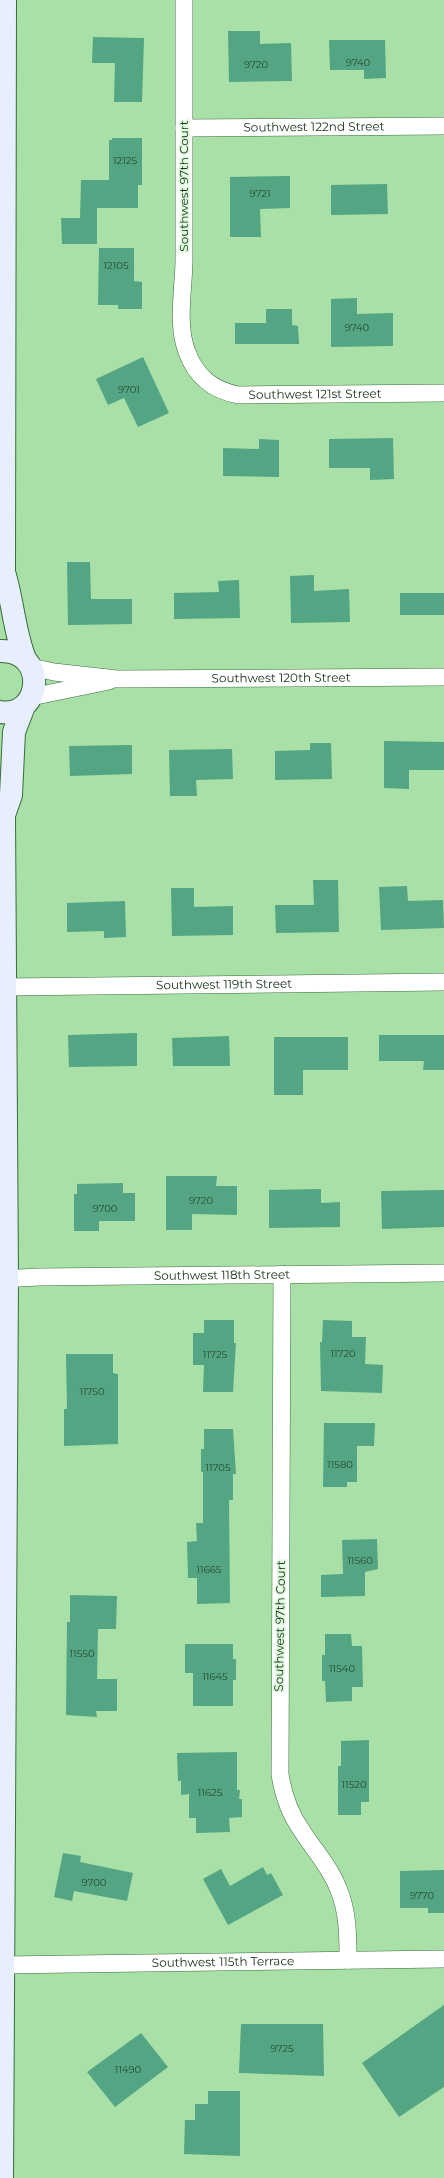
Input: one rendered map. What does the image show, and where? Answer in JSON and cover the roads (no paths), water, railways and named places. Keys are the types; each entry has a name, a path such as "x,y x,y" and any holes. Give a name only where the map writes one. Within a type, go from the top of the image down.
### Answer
{"street":[{"path":"2,2178 4,988 2,810 12,794 14,732 27,701 35,687 34,676 15,629 11,594 2,579 2,330 5,0"},
{"name":"Southwest 97th Court","path":"184,0 183,328 187,352 196,370"},
{"name":"Southwest 122nd Street","path":"184,128 444,126"},
{"name":"Southwest 121st Street","path":"196,370 215,388 238,395 444,393"},
{"path":"0,651 17,654 28,663"},
{"name":"Southwest 120th Street","path":"28,663 54,672 117,679 444,677"},
{"name":"Southwest 120th Street","path":"27,701 117,679"},
{"path":"0,712 15,711 27,701"},
{"name":"Southwest 119th Street","path":"4,988 444,982"},
{"name":"Southwest 118th Street","path":"4,1279 39,1277 444,1273"},
{"name":"Southwest 97th Court","path":"282,1274 280,1774 285,1796 293,1816 332,1875 343,1900 348,1923 348,1960"},
{"name":"Southwest 115th Terrace","path":"2,1965 444,1959"}]}
